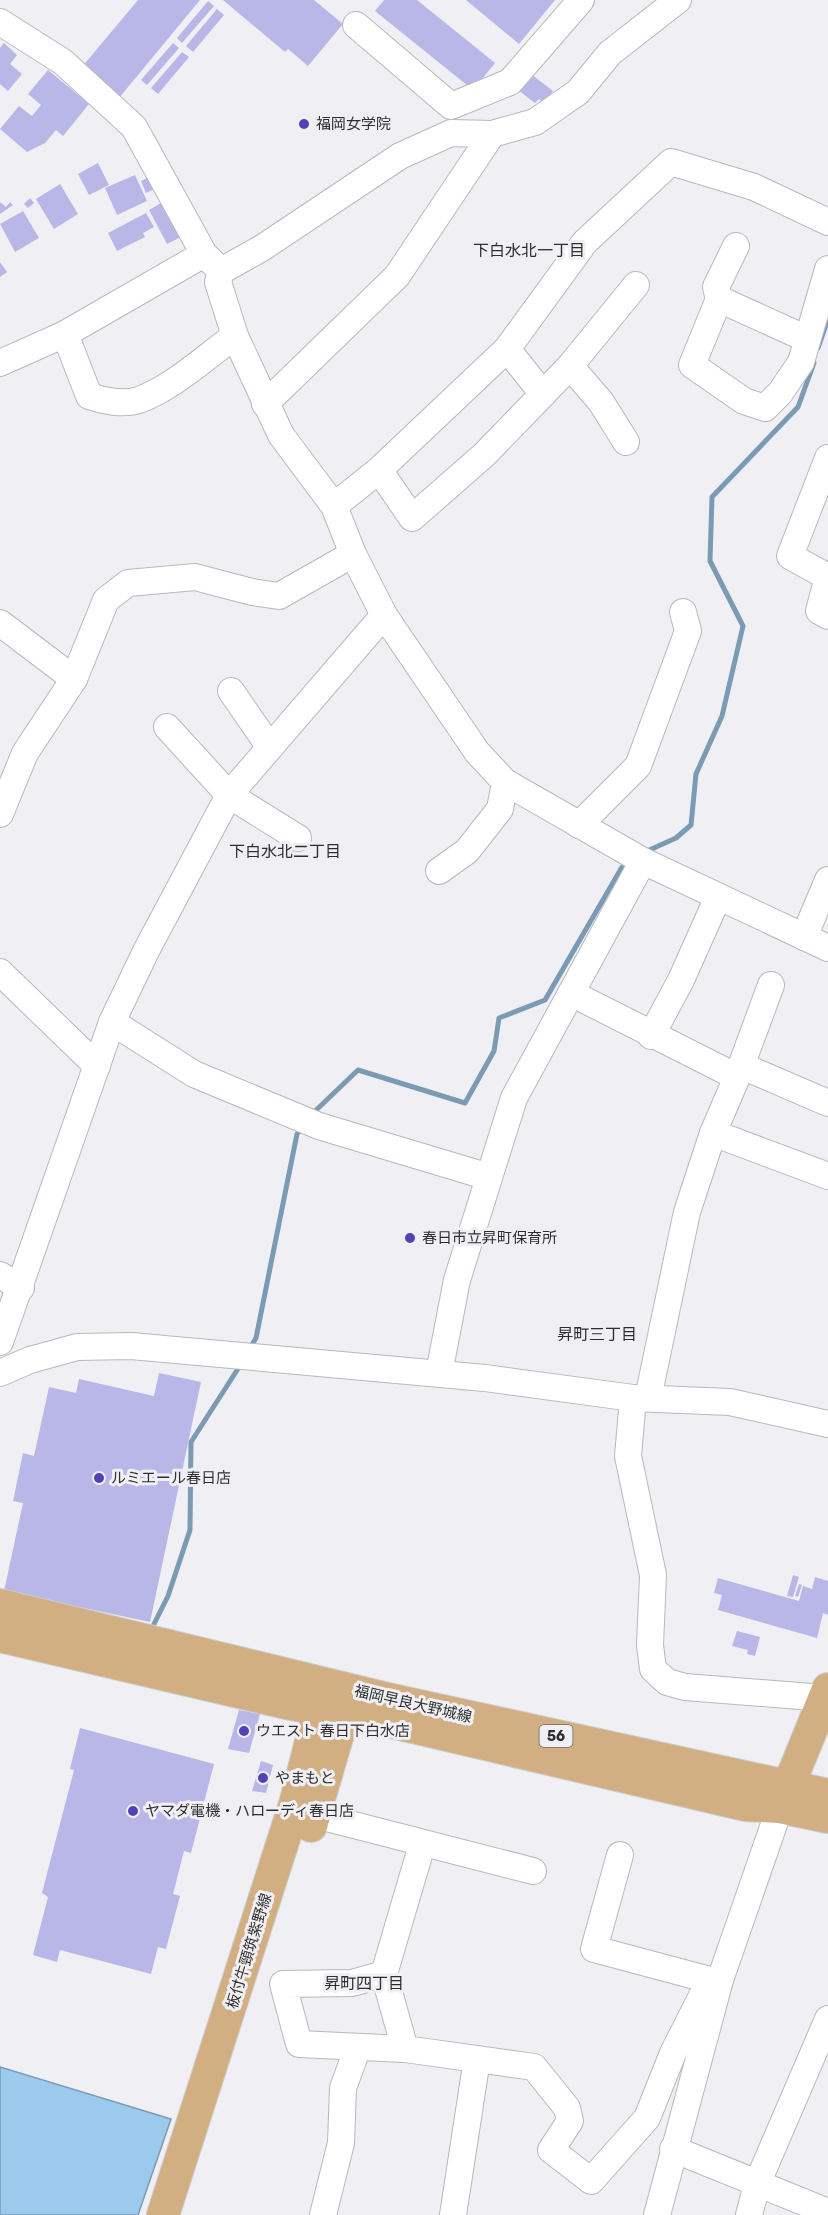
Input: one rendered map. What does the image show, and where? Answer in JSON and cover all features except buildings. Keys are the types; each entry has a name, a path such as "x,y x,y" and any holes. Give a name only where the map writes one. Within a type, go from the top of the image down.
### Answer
{"main road":[{"name":"福岡早良大野城線","path":"0,1605 335,1699"},
{"name":"福岡早良大野城線","path":"0,1636 335,1699 388,1699 784,1797 828,1817"},
{"path":"784,1797 826,1694"},
{"name":"板付牛頸筑紫野線","path":"186,2215 279,1918 315,1815 335,1699"},
{"name":"板付牛頸筑紫野線","path":"163,2215 296,1804 335,1699"},
{"name":"福岡早良大野城線","path":"784,1797 828,1796"}],"street":[{"path":"356,25 451,106 510,82 581,0"},
{"path":"0,363 212,263 262,248 400,156 451,133 492,134 535,122 578,92 610,53 678,0"},
{"path":"0,22 63,62 134,127 212,263 235,336 281,435 334,506 353,554 384,615 477,752 505,782 643,861 828,948"},
{"path":"265,404 397,276 492,134"},
{"path":"334,506 379,470 507,350 585,242 670,162 754,187 828,222"},
{"path":"736,246 716,287 719,299 692,365 744,401 765,408 780,393 801,362 828,269"},
{"path":"379,470 412,518 485,454 570,366 636,285"},
{"path":"719,299 807,339"},
{"path":"65,334 89,396 105,402 138,400 180,376 235,336"},
{"path":"507,350 543,394"},
{"path":"570,366 601,402 626,442"},
{"path":"828,458 790,556 828,577 819,611 828,616"},
{"path":"3,798 25,753 74,679 106,600 128,583 195,577 252,592 279,596 353,554"},
{"path":"579,825 638,766 688,631 683,612"},
{"path":"0,1342 10,1281 97,1066 112,1022 229,795 384,615"},
{"path":"0,623 74,679"},
{"path":"231,691 269,746"},
{"path":"167,727 229,795 298,838"},
{"path":"439,871 466,851 500,809 505,782"},
{"path":"439,1373 457,1280 514,1098 643,861"},
{"path":"804,937 828,880"},
{"path":"651,1036 681,980 718,897"},
{"path":"0,972 97,1066"},
{"path":"771,986 713,1133 687,1212 628,1456 653,1575 650,1645 653,1669 667,1682 685,1687 826,1694"},
{"path":"571,993 651,1036 739,1072 828,1103"},
{"path":"112,1022 194,1074 318,1126 489,1177"},
{"path":"713,1133 828,1176"},
{"path":"0,1373 30,1360 77,1347 120,1346 194,1350 439,1373 641,1398 730,1402 814,1419 828,1424"},
{"path":"657,2215 715,1980 784,1797"},
{"path":"315,1815 422,1845 533,1871"},
{"path":"405,2049 384,1974 422,1845"},
{"path":"620,1855 594,1949 715,1980"},
{"path":"384,1974 352,1983 283,1984 299,2044 405,2049 534,2067 567,2108 570,2121 551,2150 591,2181 647,2118 673,2053 715,1980"},
{"path":"749,2215 758,2184 828,2019"},
{"path":"323,2215 341,2143 343,2088 358,2047"},
{"path":"453,2215 477,2059"},
{"path":"673,2149 828,2212"}],"water":[{"path":"0,2067 171,2119 138,2215 0,2215"}],"waterway":[{"path":"818,348 828,319"},
{"path":"645,852 676,838 691,825 696,774 722,716 743,626 710,561 712,497 798,407 814,363"},
{"path":"311,1115 358,1070 465,1103 494,1051 499,1018 545,1000 622,867 630,862"},
{"path":"250,1348 256,1338 297,1134 302,1128"},
{"path":"150,1632 168,1596 190,1530 191,1442 241,1364"}],"place":[{"name":"福岡女学院","path":"304,124"},
{"name":"春日市立昇町保育所","path":"410,1238"},
{"name":"ルミエール春日店","path":"99,1478"},
{"name":"ウエスト 春日下白水店","path":"244,1731"},
{"name":"やまもと","path":"263,1778"},
{"name":"ヤマダ電機・ハローディ春日店","path":"133,1811"}],"district":[{"name":"下白水北一丁目","path":"529,250"},
{"name":"下白水北二丁目","path":"285,851"},
{"name":"昇町三丁目","path":"597,1334"},
{"name":"昇町四丁目","path":"364,1983"}]}
